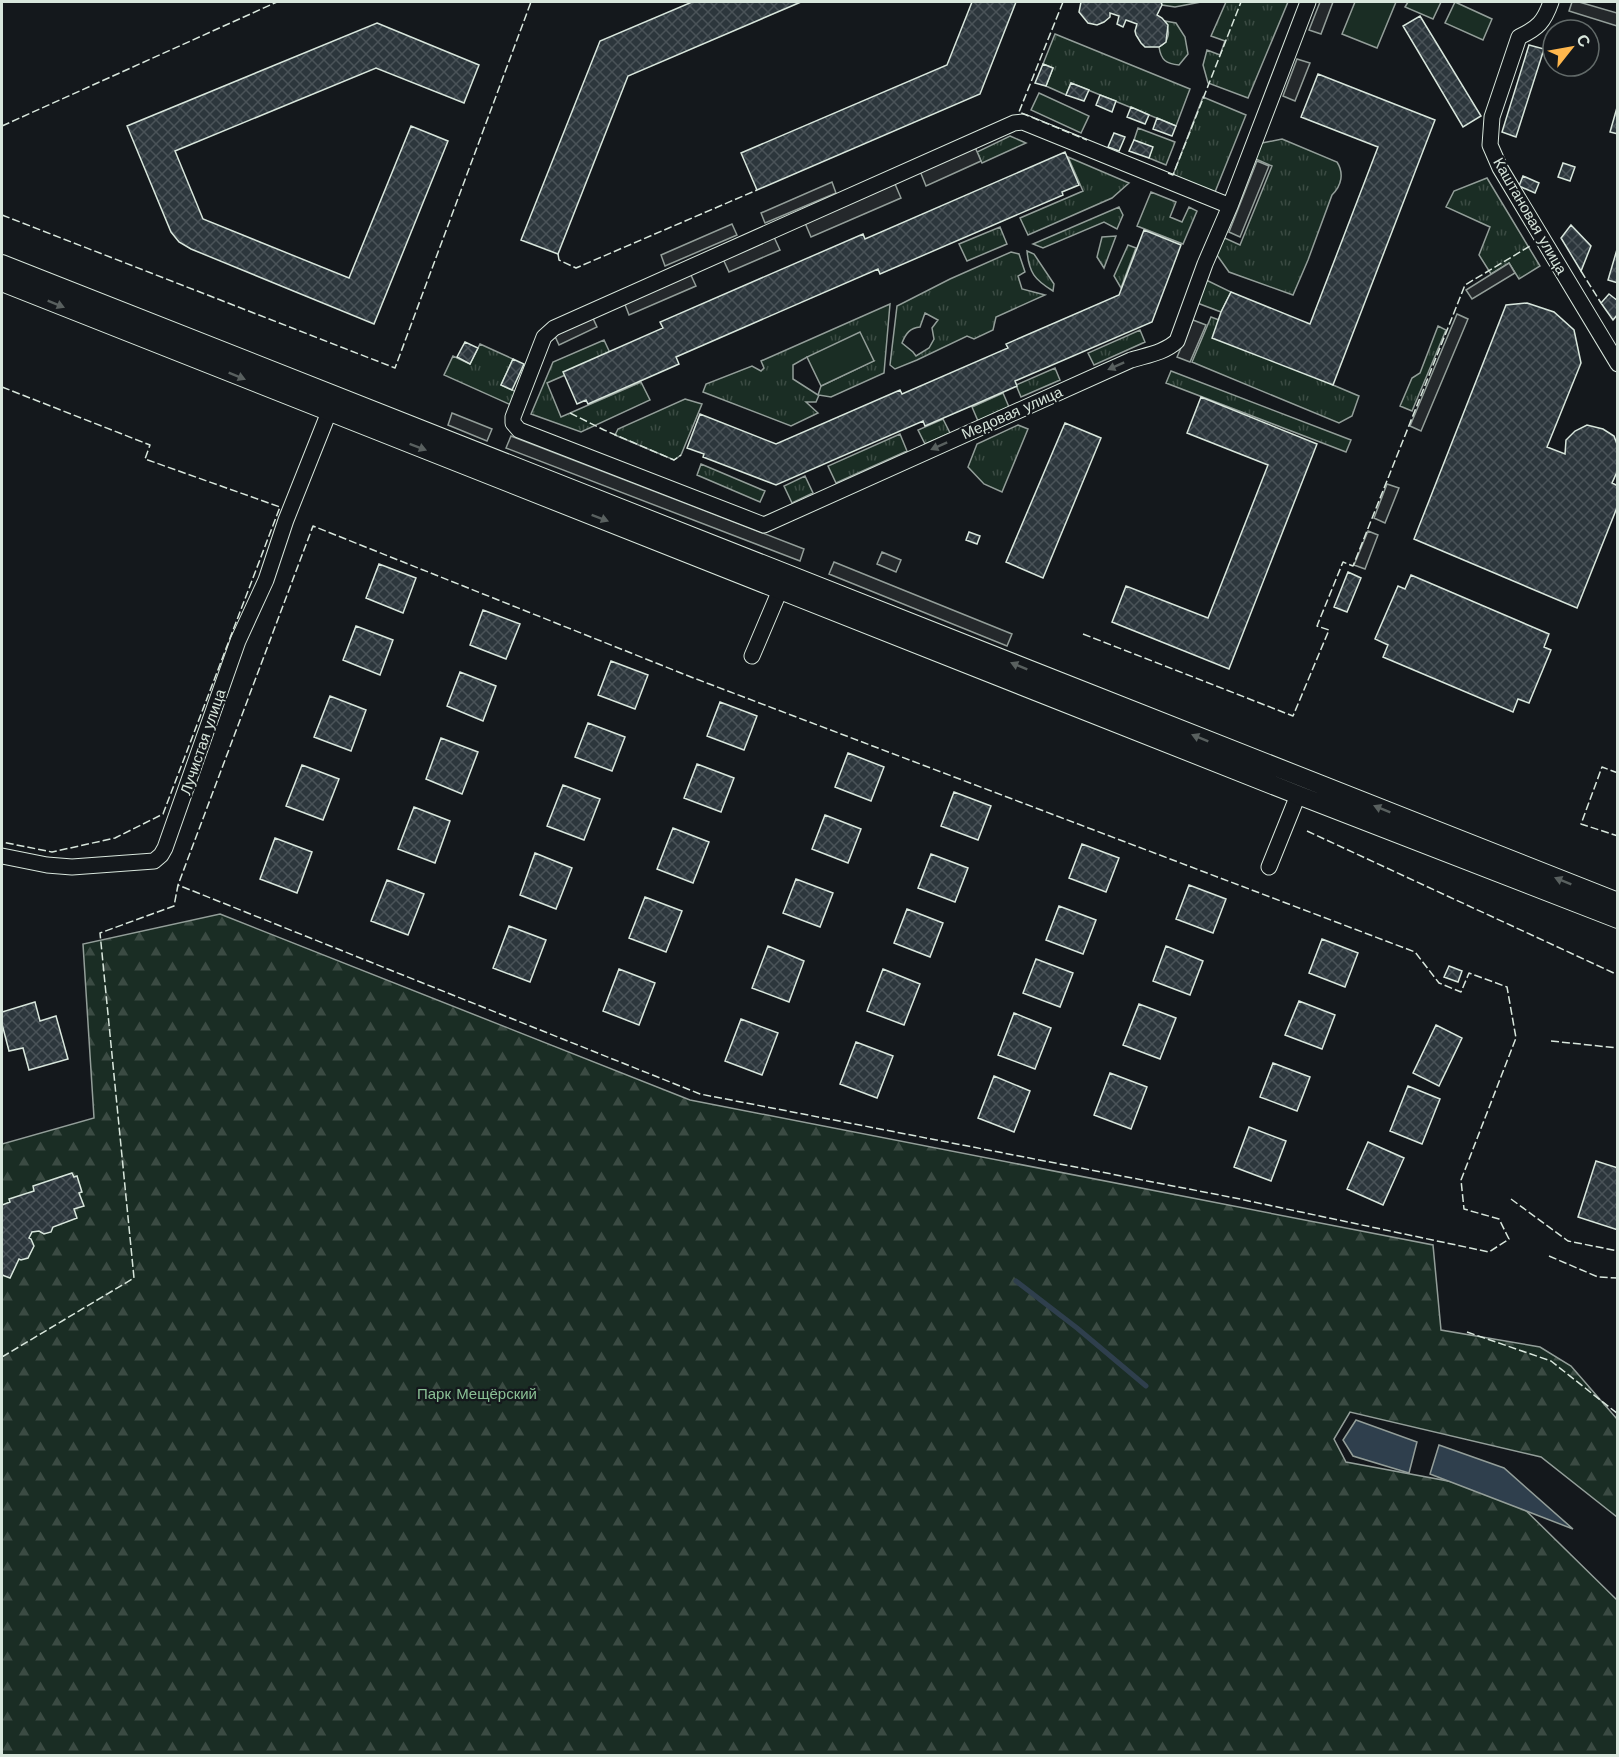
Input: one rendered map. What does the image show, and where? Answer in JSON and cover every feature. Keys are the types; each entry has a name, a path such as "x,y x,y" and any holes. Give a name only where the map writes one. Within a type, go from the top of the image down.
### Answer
{"street":[{"name":"Медовая улица","path":"1230,206 1023,122 1014,123 554,328 544,337 513,417 513,423 519,430 764,525 1131,360 1160,352 1177,341 1205,264 1230,206 1308,2"},
{"name":"Каштановая улица","path":"1551,2 1546,15 1535,30 1519,37 1492,117 1490,145 1500,168 1617,364"},
{"path":"2,264 1617,902"},
{"path":"2,282 1617,919"},
{"name":"Лучистая улица","path":"2,855 47,865 72,867 147,862 154,861 161,855 238,641 266,580 286,520 328,412"},
{"path":"752,656 780,590"},
{"path":"1269,867 1298,795"}],"green space":[{"path":"1161,2 1201,2 1175,7 1162,5"},
{"path":"1226,2 1288,2 1248,98 1208,83 1203,65 1207,50 1220,55 1225,41 1211,36"},
{"path":"1355,2 1396,2 1377,48 1342,34"},
{"path":"1408,2 1441,2 1433,19 1405,7"},
{"path":"1455,2 1492,19 1483,40 1445,23"},
{"path":"1165,21 1176,23 1185,37 1188,54 1179,65 1165,60 1160,51 1159,47 1168,36"},
{"path":"1055,34 1190,89 1176,126 1071,83 1066,95 1046,86 1053,68 1043,64"},
{"path":"1039,93 1089,116 1081,133 1031,110"},
{"path":"1203,97 1246,115 1215,192 1173,175"},
{"path":"1138,128 1175,142 1166,165 1149,158 1152,147 1134,140"},
{"path":"1010,136 1026,143 982,163 977,152"},
{"path":"1282,139 1337,162 1341,175 1340,183 1332,195 1293,295 1229,272 1212,248 1218,235 1240,245 1272,166 1249,156 1262,143"},
{"path":"1068,157 1129,183 1112,198 1028,235 1020,218 1083,191"},
{"path":"1487,178 1540,266 1519,279 1509,263 1491,274 1479,255 1490,227 1446,207 1454,191"},
{"path":"1151,192 1176,202 1170,217 1182,222 1189,207 1197,211 1183,244 1137,226"},
{"path":"1119,207 1123,215 1117,229 1104,222 1043,248 1033,244"},
{"path":"1000,227 1007,244 967,261 959,244"},
{"path":"1116,236 1104,268 1097,257 1102,237"},
{"path":"1128,245 1136,248 1121,288 1114,276"},
{"path":"1027,251 1034,254 1054,284 1053,291 1034,275 1029,265"},
{"path":"1011,252 1019,254 1025,272 1018,276 1022,289 1045,295 996,317 993,330 974,339 967,336 895,369 890,365 897,306","holes":["925,313 938,320 932,328 934,339 929,348 916,356 902,343 909,332 920,327"]},
{"path":"1200,277 1231,292 1221,312 1192,301"},
{"path":"890,304 884,373 831,397 819,395 816,402 806,402 818,413 791,426 703,392 706,384 752,366 761,371 764,368 761,361","holes":["807,357 873,361 821,386 818,395 793,379 793,365"]},
{"path":"1211,317 1333,385 1359,396 1352,416 1339,423 1192,362"},
{"path":"1438,326 1446,330 1412,411 1400,406 1412,378 1420,373"},
{"path":"1140,330 1145,342 1094,365 1088,353"},
{"path":"860,332 874,361 821,386 807,357"},
{"path":"604,340 611,355 547,383 561,417 641,382 650,400 581,432 531,414 553,362"},
{"path":"480,344 513,359 501,385 517,392 511,405 444,375 453,356 470,364"},
{"path":"1055,368 1060,380 1021,397 1016,385"},
{"path":"1171,371 1351,440 1346,452 1166,383"},
{"path":"1003,393 1009,407 978,421 972,407"},
{"path":"685,399 702,404 681,455 674,460 615,435 618,429"},
{"path":"943,419 950,433 925,444 918,430"},
{"path":"1018,425 1028,429 1002,492 984,484 968,467 977,444"},
{"path":"900,434 907,451 836,483 828,466"},
{"path":"701,464 765,491 760,502 697,475"},
{"path":"805,476 813,493 792,503 784,486"},
{"name":"Парк Мещёрский","path":"220,914 690,1100 1433,1245 1441,1330 1540,1347 1571,1366 1617,1419 1617,1517 1541,1457 1350,1412 1334,1439 1346,1462 1507,1492 1617,1600 1617,1755 2,1756 2,1144 94,1118 83,944"}],"shaded area":[{"path":"1320,2 1333,2 1321,34 1309,30"},
{"path":"1572,2 1579,2 1617,13 1617,26 1601,21 1601,18 1591,18 1569,11"},
{"path":"1297,59 1310,63 1295,101 1283,96"},
{"path":"975,147 981,161 926,186 920,171"},
{"path":"1257,161 1269,166 1240,237 1229,232"},
{"path":"832,182 836,193 765,223 761,213"},
{"path":"895,184 901,198 811,237 805,223"},
{"path":"732,224 737,235 665,266 661,255"},
{"path":"774,237 780,250 729,272 723,259"},
{"path":"1509,263 1515,273 1472,299 1466,290"},
{"path":"690,273 696,286 629,315 624,302"},
{"path":"591,314 597,327 559,345 553,332"},
{"path":"1457,314 1468,319 1421,431 1410,426"},
{"path":"1193,320 1206,325 1190,362 1177,357"},
{"path":"452,413 492,429 487,441 448,425"},
{"path":"511,436 804,549 800,561 506,448"},
{"path":"1387,484 1399,488 1385,523 1374,518"},
{"path":"1368,531 1378,535 1365,569 1354,565"},
{"path":"882,552 901,560 896,572 877,564"},
{"path":"834,562 1012,634 1007,646 829,574"}],"water":[{"path":"1356,1420 1417,1442 1409,1473 1353,1456 1343,1440"},
{"path":"1439,1445 1504,1468 1573,1529 1430,1474"}],"building":[{"path":"692,2 801,2 628,76 558,254 521,240 600,41"},
{"path":"972,2 1016,2 980,94 757,190 741,153 947,65"},
{"path":"1081,2 1161,2 1162,5 1157,15 1168,25 1166,42 1159,47 1145,47 1136,35 1137,24 1126,20 1123,27 1117,24 1119,16 1110,13 1110,17 1104,22 1097,25 1088,23 1079,12"},
{"path":"1420,16 1481,116 1463,127 1403,26"},
{"path":"377,23 479,65 464,103 376,68 175,151 203,219 349,278 411,126 448,141 374,324 191,249 179,242 171,232 127,126"},
{"path":"1529,45 1541,48 1541,58 1516,137 1502,132"},
{"path":"1043,64 1053,68 1046,86 1035,83"},
{"path":"1318,74 1435,120 1333,385 1212,338 1231,292 1310,324 1378,147 1301,117"},
{"path":"1071,83 1089,90 1084,101 1066,95"},
{"path":"1100,95 1116,101 1112,112 1096,105"},
{"path":"1618,104 1618,134 1610,132"},
{"path":"1131,107 1149,115 1145,124 1127,117"},
{"path":"1157,118 1176,126 1172,136 1153,129"},
{"path":"1114,133 1125,137 1119,151 1108,147"},
{"path":"1134,140 1153,147 1149,158 1129,151"},
{"path":"1065,152 1079,185 1062,192 1063,195 880,274 878,269 676,357 679,364 588,404 586,400 577,404 563,372 663,328 660,322 863,234 865,239"},
{"path":"1563,163 1575,167 1570,181 1558,177"},
{"path":"1523,176 1539,183 1535,193 1519,186"},
{"path":"1571,225 1591,246 1581,271 1561,238"},
{"path":"1144,230 1181,245 1152,322 1015,381 1017,386 969,407 925,426 923,421 776,485 703,457 704,454 687,448 700,414 776,444 900,390 902,394 1008,348 1006,344 1119,295"},
{"path":"1618,246 1618,283 1608,280"},
{"path":"1609,294 1618,301 1618,314 1613,320 1601,303"},
{"path":"1527,303 1554,312 1574,330 1581,363 1547,447 1565,454 1566,440 1575,431 1587,425 1603,429 1614,436 1618,447 1617,472 1612,483 1618,486 1618,505 1577,608 1414,539 1506,305"},
{"path":"465,342 478,348 470,364 457,357"},
{"path":"513,359 524,364 512,390 501,385"},
{"path":"1201,397 1317,444 1229,669 1112,622 1126,586 1208,618 1268,465 1187,433"},
{"path":"1065,423 1101,438 1043,578 1006,562"},
{"path":"969,532 980,536 977,544 966,540"},
{"path":"379,564 416,578 403,613 366,598"},
{"path":"1348,572 1361,578 1347,612 1334,607"},
{"path":"1411,575 1549,634 1544,647 1551,650 1529,703 1518,699 1513,712 1383,657 1388,645 1375,639 1398,586 1405,589"},
{"path":"483,610 520,624 506,659 470,645"},
{"path":"356,626 393,640 380,675 343,660"},
{"path":"611,661 648,675 635,709 598,695"},
{"path":"460,672 496,686 483,721 447,706"},
{"path":"330,696 366,710 351,751 314,737"},
{"path":"720,702 757,716 744,750 707,736"},
{"path":"588,723 625,737 612,771 575,757"},
{"path":"441,738 478,752 462,794 426,779"},
{"path":"848,753 884,767 871,801 835,787"},
{"path":"697,764 734,778 721,812 684,798"},
{"path":"302,765 339,779 323,820 286,806"},
{"path":"563,785 600,799 584,840 547,826"},
{"path":"954,792 991,806 978,840 941,826"},
{"path":"414,807 450,821 435,863 398,849"},
{"path":"825,815 861,829 848,863 812,849"},
{"path":"673,828 709,842 693,883 657,869"},
{"path":"275,838 312,852 297,893 260,879"},
{"path":"1082,844 1119,858 1106,892 1069,878"},
{"path":"535,853 572,868 556,909 520,895"},
{"path":"931,854 968,868 955,902 918,888"},
{"path":"796,879 833,893 820,927 783,913"},
{"path":"387,880 424,894 408,935 371,921"},
{"path":"1189,885 1226,899 1213,933 1176,919"},
{"path":"645,897 682,911 666,952 629,938"},
{"path":"1059,906 1096,920 1083,954 1046,940"},
{"path":"907,909 943,923 930,957 894,943"},
{"path":"509,926 546,940 530,982 493,968"},
{"path":"1322,939 1358,953 1345,987 1309,973"},
{"path":"768,946 804,961 789,1002 752,988"},
{"path":"1166,946 1203,961 1190,995 1153,981"},
{"path":"1036,959 1073,973 1060,1007 1023,993"},
{"path":"1449,966 1462,971 1458,982 1444,977"},
{"path":"619,969 655,983 639,1025 603,1011"},
{"path":"883,969 920,984 904,1025 867,1011"},
{"path":"1299,1001 1335,1015 1322,1049 1285,1035"},
{"path":"35,1002 40,1021 56,1016 68,1059 29,1070 23,1048 9,1051 2,1024 2,1012"},
{"path":"1139,1004 1176,1018 1160,1059 1123,1045"},
{"path":"1014,1013 1051,1028 1035,1069 998,1055"},
{"path":"741,1019 778,1033 762,1075 725,1061"},
{"path":"1436,1025 1462,1038 1439,1086 1413,1073"},
{"path":"856,1042 893,1056 877,1098 840,1084"},
{"path":"1273,1063 1310,1077 1297,1111 1260,1097"},
{"path":"1110,1073 1147,1087 1131,1129 1094,1115"},
{"path":"994,1076 1030,1091 1014,1132 978,1118"},
{"path":"1408,1086 1440,1099 1422,1144 1390,1131"},
{"path":"1249,1127 1286,1141 1271,1181 1234,1167"},
{"path":"1368,1142 1404,1158 1383,1205 1347,1189"},
{"path":"1596,1161 1618,1168 1618,1230 1578,1217"},
{"path":"72,1173 74,1177 77,1176 82,1192 79,1193 84,1206 74,1209 77,1218 53,1227 51,1232 44,1234 39,1231 32,1232 29,1238 34,1246 28,1258 19,1259 10,1278 2,1275 2,1205 10,1202 9,1199 34,1191 33,1186"}],"waterway":[{"path":"1016,1281 1146,1386"}],"fence":[{"path":"2,126 277,2"},
{"path":"2,215 395,368 531,2"},
{"path":"1063,2 1019,112 1087,140"},
{"path":"1168,173 1173,175 1241,2"},
{"path":"558,254 559,260 576,268 757,190"},
{"path":"1083,634 1293,716 1329,630 1317,626 1343,562 1353,566 1465,285 1530,246"},
{"path":"1581,271 1601,303"},
{"path":"2,387 150,445 145,459 280,507 163,814 115,838 52,852 2,842"},
{"path":"570,413 674,460 681,455"},
{"path":"2,1357 134,1278 100,933 174,906 178,885 313,526 691,677 1415,952 1439,983 1461,992 1469,973 1507,987 1516,1038 1461,1180 1464,1209 1499,1219 1509,1239 1489,1252 1235,1198 700,1094 178,885"},
{"path":"1618,773 1602,767 1581,824 1618,836"},
{"path":"1307,831 1618,975"},
{"path":"1551,1041 1618,1048"},
{"path":"1511,1199 1568,1241 1618,1251"},
{"path":"1549,1256 1598,1277 1618,1278"},
{"path":"1467,1332 1551,1361 1618,1414"}]}
